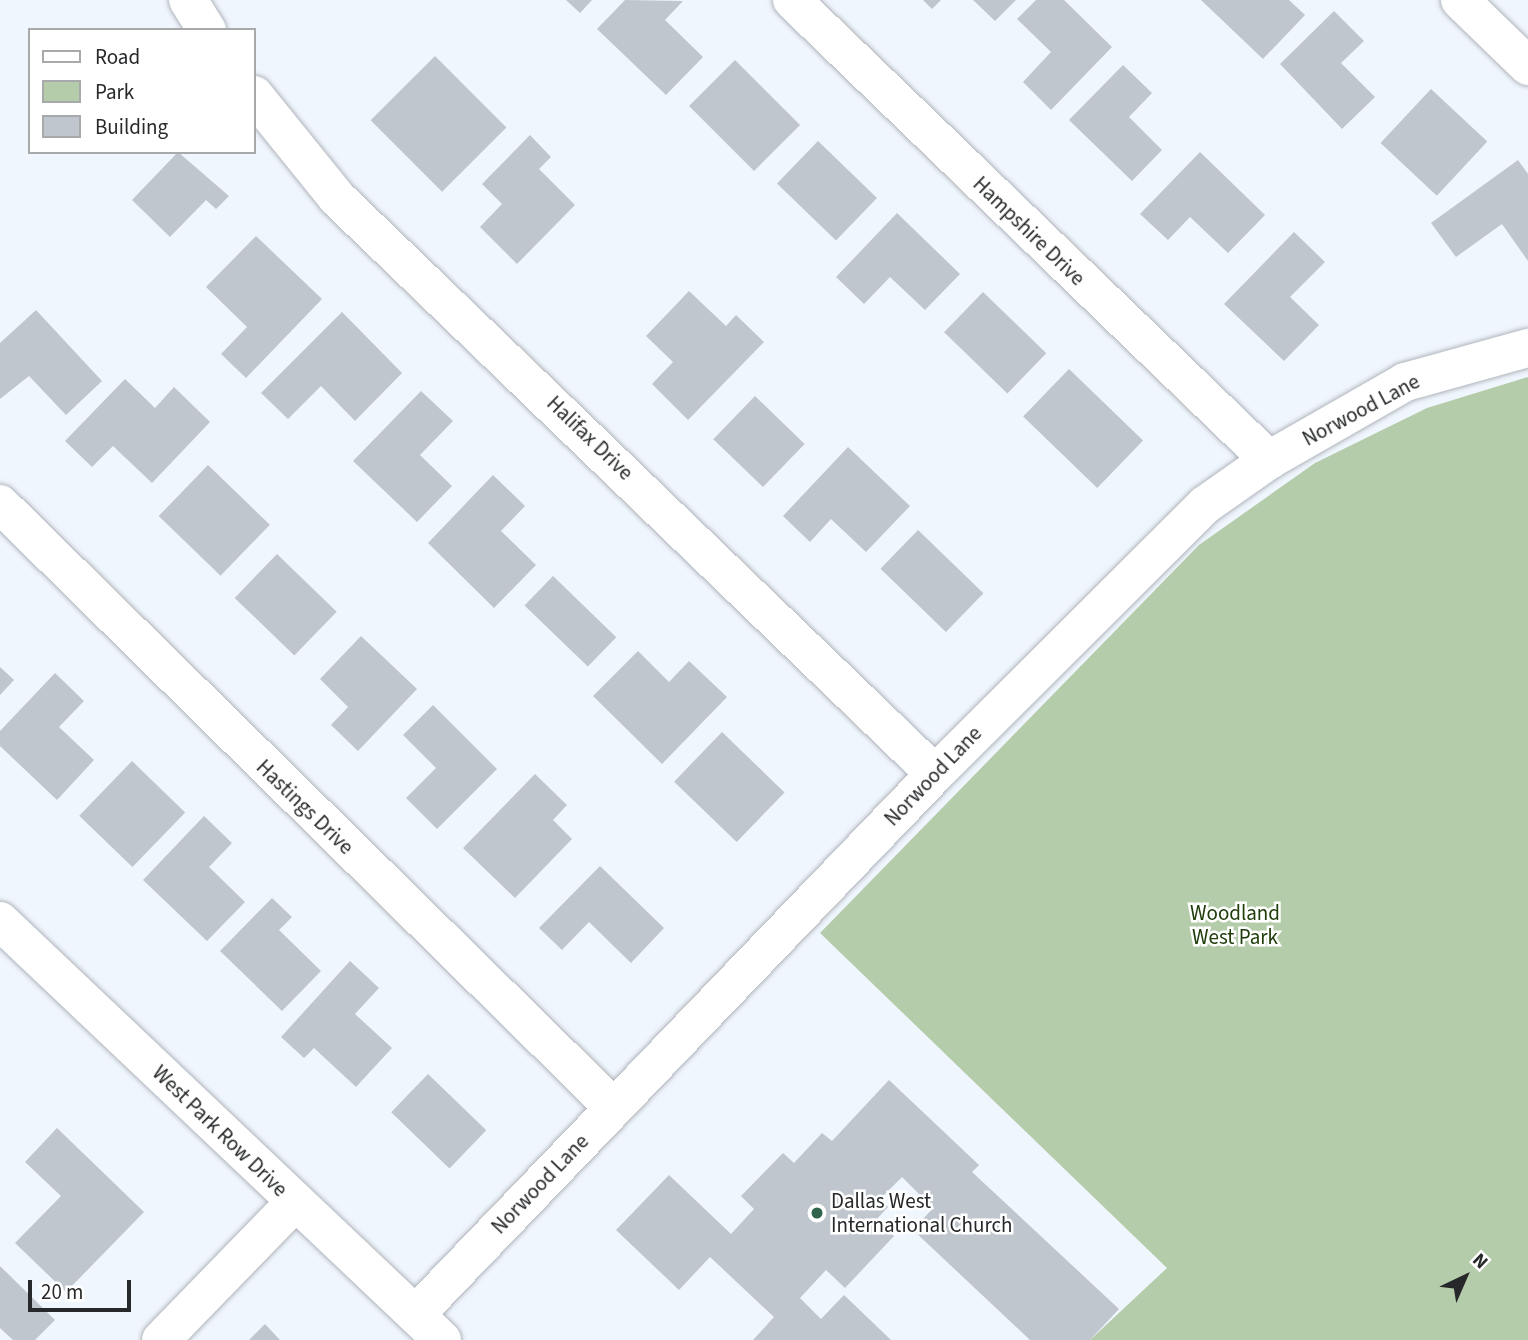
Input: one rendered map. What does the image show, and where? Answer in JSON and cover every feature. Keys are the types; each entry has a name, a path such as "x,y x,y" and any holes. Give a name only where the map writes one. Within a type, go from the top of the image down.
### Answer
{"street":[{"path":"188,0 206,28"},
{"name":"Hampshire Drive","path":"792,0 1269,460"},
{"path":"1460,0 1528,66"},
{"name":"Halifax Drive","path":"256,97 337,198 935,774"},
{"name":"Norwood Lane","path":"429,1327 613,1107 935,774 1205,505 1269,460 1405,382 1528,348"},
{"name":"Hastings Drive","path":"0,504 613,1107"},
{"name":"West Park Row Drive","path":"0,921 429,1327"},
{"path":"161,1340 295,1202"}],"green space":[{"name":"Woodland West Park","path":"1528,377 1528,1340 1090,1340 1167,1268 820,933 1199,545 1315,463 1427,408"}],"building":[{"path":"566,0 592,0 580,13"},
{"path":"625,0 683,1 665,20 703,57 666,95 597,29"},
{"path":"923,0 941,0 932,9"},
{"path":"973,0 1016,0 995,21"},
{"path":"1036,0 1064,0 1112,47 1051,110 1023,82 1051,52 1017,19"},
{"path":"1201,0 1289,0 1305,15 1263,59"},
{"path":"1334,11 1364,41 1341,63 1375,97 1342,129 1280,64"},
{"path":"435,56 506,127 442,192 371,120"},
{"path":"735,60 800,125 754,171 689,106"},
{"path":"1123,65 1152,93 1129,117 1162,150 1132,181 1069,120"},
{"path":"1431,89 1487,142 1437,196 1381,143"},
{"path":"530,135 551,157 539,169 575,205 517,264 480,227 502,204 482,184"},
{"path":"818,141 877,198 836,240 777,183"},
{"path":"1200,152 1265,215 1228,253 1190,217 1168,240 1140,214"},
{"path":"176,154 180,154 229,196 216,209 206,200 170,237 132,200"},
{"path":"1518,160 1528,174 1528,261 1502,224 1456,257 1431,223"},
{"path":"897,213 960,274 925,310 890,277 864,304 836,277"},
{"path":"1294,232 1325,262 1290,297 1319,325 1284,361 1224,304"},
{"path":"256,236 322,299 246,378 221,354 247,327 206,287"},
{"path":"689,291 726,326 736,315 764,342 688,420 652,384 673,362 646,336"},
{"path":"983,292 1046,353 1007,393 944,332"},
{"path":"36,310 102,381 66,415 29,376 0,399 0,343"},
{"path":"342,312 402,373 355,421 321,386 288,419 261,393"},
{"path":"1069,369 1143,441 1097,488 1023,416"},
{"path":"125,379 155,408 174,387 210,422 152,483 113,446 92,467 65,441"},
{"path":"421,391 453,421 420,455 452,486 417,522 353,461"},
{"path":"755,396 805,444 763,487 713,439"},
{"path":"848,447 910,506 866,552 831,519 810,542 783,516"},
{"path":"208,465 270,525 221,576 159,516"},
{"path":"493,475 525,506 501,531 536,565 494,608 428,543"},
{"path":"918,530 983,593 946,632 880,569"},
{"path":"277,554 337,612 294,656 235,598"},
{"path":"553,576 616,637 588,667 525,605"},
{"path":"361,636 417,689 358,751 331,725 348,707 320,679"},
{"path":"638,651 669,682 689,661 727,697 662,764 593,696"},
{"path":"0,667 14,680 0,695"},
{"path":"55,673 84,701 59,727 94,760 57,800 0,746 0,731"},
{"path":"433,705 497,769 437,829 406,798 436,768 403,735"},
{"path":"722,732 785,792 737,842 674,782"},
{"path":"132,761 185,812 132,867 79,816"},
{"path":"535,774 567,805 553,820 572,839 515,898 463,848"},
{"path":"204,816 232,843 209,867 245,902 207,941 143,880"},
{"path":"600,866 664,928 631,963 589,922 562,950 539,928"},
{"path":"272,898 292,917 279,930 321,971 282,1011 220,951"},
{"path":"350,961 379,988 355,1014 392,1048 356,1087 314,1048 304,1058 281,1037"},
{"path":"428,1074 486,1130 449,1168 391,1112"},
{"name":"Dallas West International Church","path":"889,1080 979,1165 972,1172 1119,1309 1090,1340 1030,1340 913,1230 933,1208 902,1177 880,1199 888,1207 876,1220 894,1236 845,1288 826,1270 800,1298 821,1319 844,1295 891,1340 753,1340 774,1317 710,1257 679,1290 616,1230 669,1175 731,1234 754,1209 741,1196 783,1153 794,1163 822,1133 832,1141"},
{"path":"57,1128 144,1212 66,1292 15,1243 61,1196 25,1162"},
{"path":"0,1266 55,1320 35,1340 13,1340 0,1328"},
{"path":"265,1324 280,1340 249,1340"}],"place":[{"name":"Dallas West International Church","path":"817,1213"}]}
